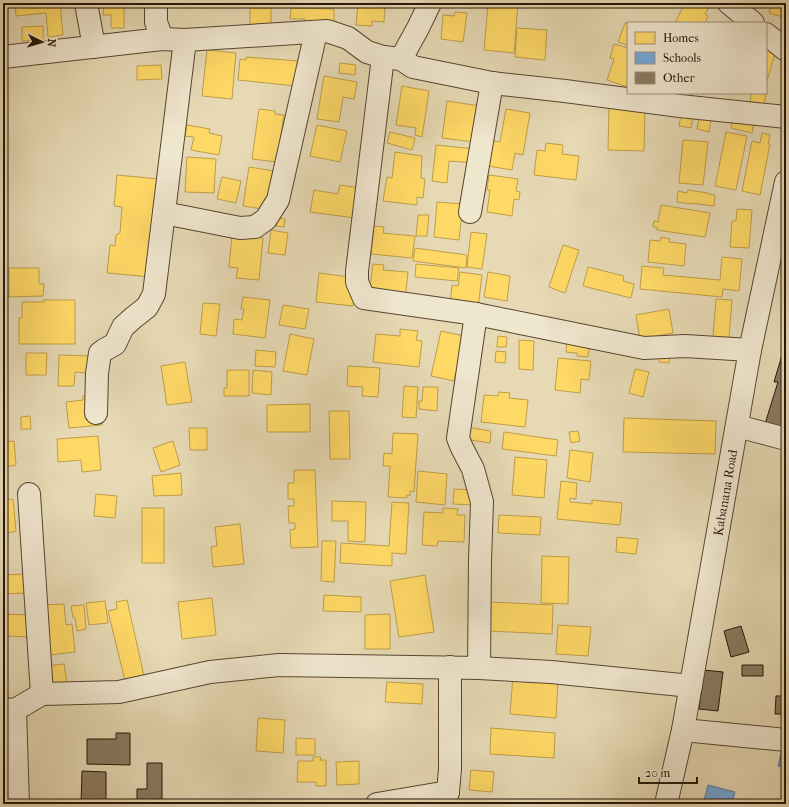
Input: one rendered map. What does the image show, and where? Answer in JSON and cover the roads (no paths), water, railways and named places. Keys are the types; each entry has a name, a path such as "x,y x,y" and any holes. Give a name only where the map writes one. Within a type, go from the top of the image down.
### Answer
{"street":[{"path":"86,3 94,47"},
{"path":"156,3 156,22 162,39"},
{"path":"430,3 418,28 392,58 357,271 357,282 364,298 476,314 644,348 685,346 750,350"},
{"path":"729,3 752,22"},
{"path":"3,57 162,39 185,40 327,31 348,38 368,52 392,58 412,67 492,83 680,106 786,117"},
{"path":"164,213 240,228 255,227 266,219 278,200 316,32"},
{"path":"767,35 786,50"},
{"path":"96,414 97,373 100,353 115,344 123,327 147,308 154,294 185,40"},
{"path":"470,212 492,83"},
{"name":"Kabanana Road","path":"666,804 683,730 750,350 786,182"},
{"path":"476,314 458,438 473,469 482,502 479,668"},
{"path":"737,426 786,439"},
{"path":"29,494 42,694"},
{"path":"18,804 9,709 42,694 119,692 210,672 279,665 479,668 551,672 691,686"},
{"path":"377,804 446,798 450,769 450,667"},
{"path":"683,730 786,740"}]}
